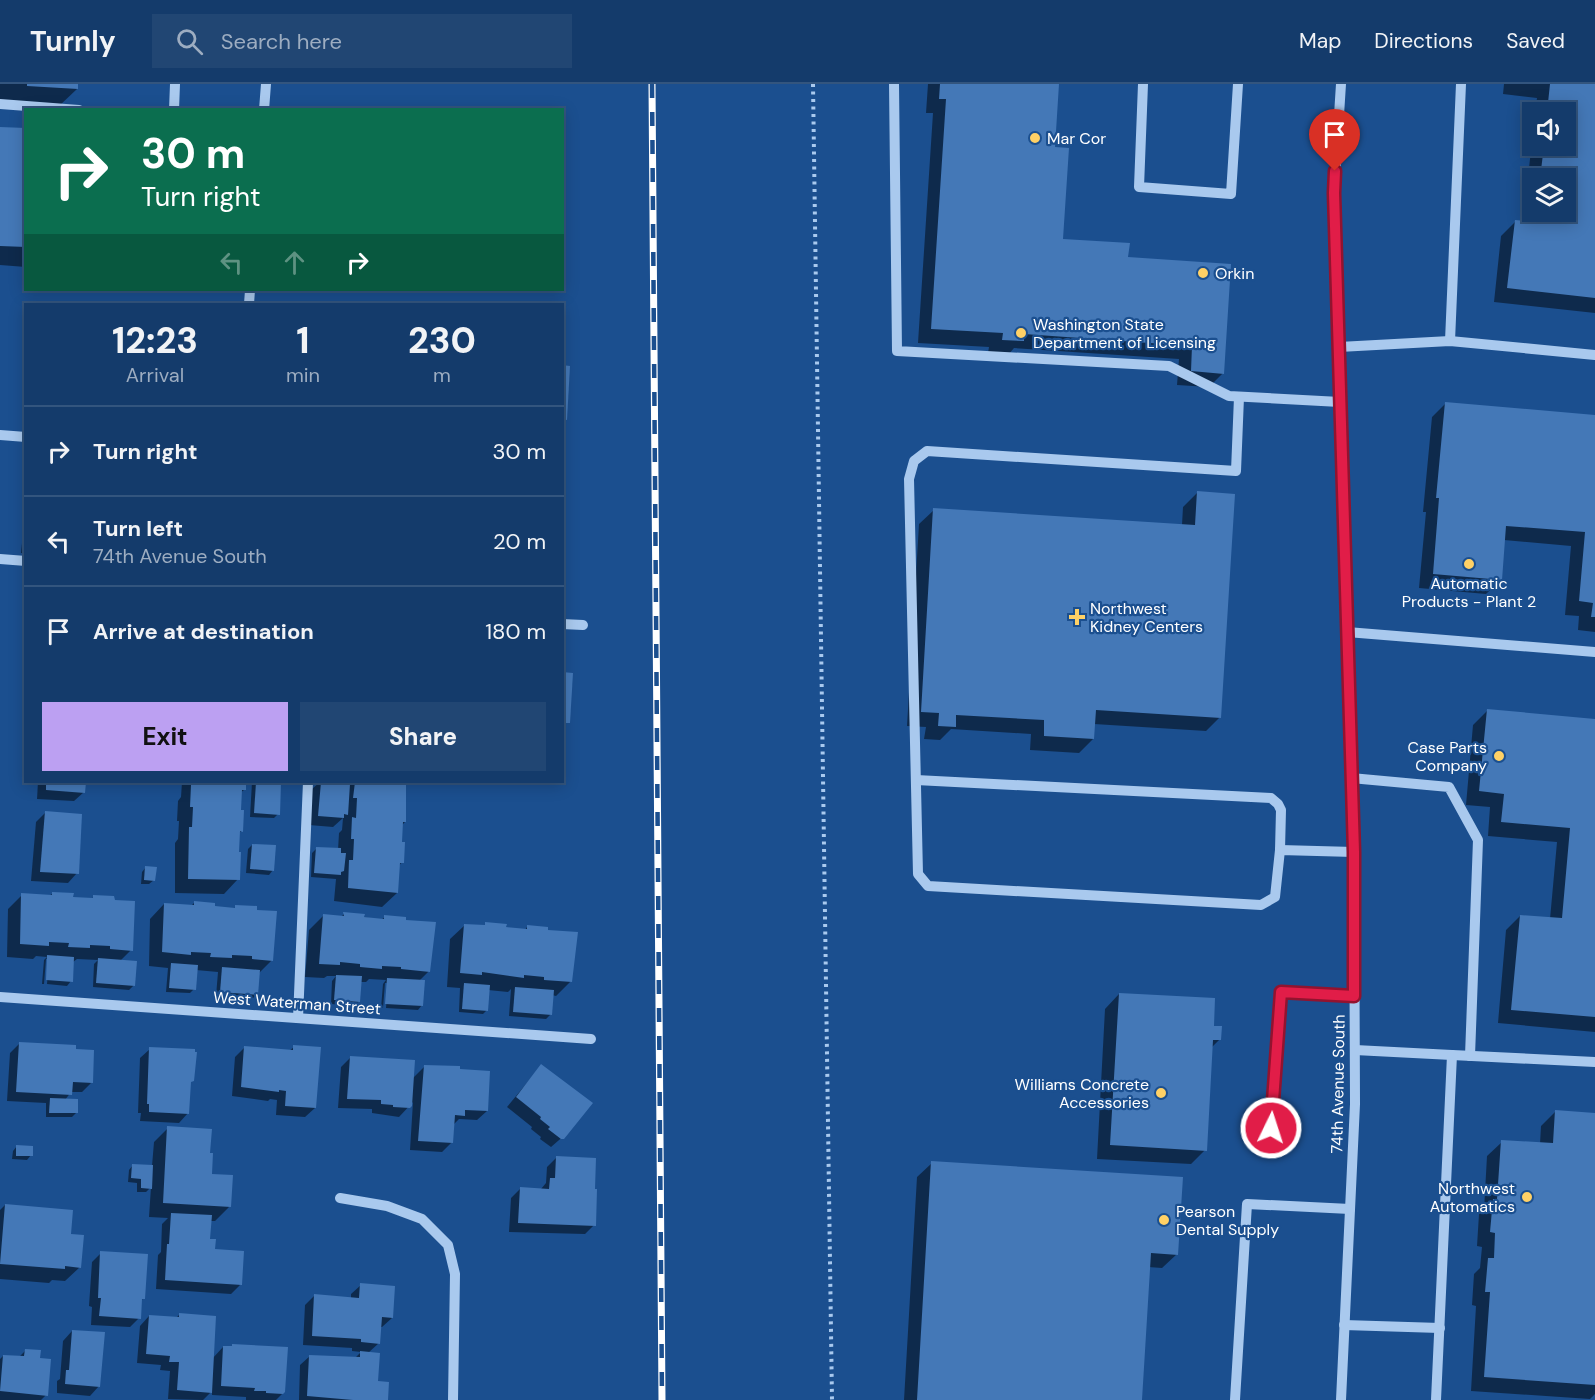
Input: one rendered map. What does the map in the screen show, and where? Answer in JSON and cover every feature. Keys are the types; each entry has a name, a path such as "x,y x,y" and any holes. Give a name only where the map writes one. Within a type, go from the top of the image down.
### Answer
{"street":[{"path":"174,108 175,84"},
{"path":"264,108 266,84"},
{"path":"894,84 897,351 1169,366 1229,396 1340,402"},
{"path":"1143,84 1139,187 1231,194 1238,84"},
{"name":"74th Avenue South","path":"1341,84 1334,193 1354,852 1355,1050 1355,1104 1341,1400"},
{"path":"1450,341 1461,84"},
{"path":"0,104 53,108"},
{"path":"1339,347 1450,341 1595,355"},
{"path":"916,780 1271,798 1281,810 1275,897 1261,905 928,886 918,873 909,479 914,460 927,450 1236,471 1239,397"},
{"path":"0,435 24,436"},
{"path":"0,559 24,561"},
{"path":"564,624 584,625"},
{"path":"1347,632 1595,652"},
{"path":"1351,778 1449,787 1478,840 1470,1056"},
{"path":"298,1018 308,783"},
{"path":"1280,850 1354,852"},
{"path":"1270,1151 1281,992 1354,996"},
{"name":"West Waterman Street","path":"0,998 591,1039"},
{"path":"1355,1050 1595,1062"},
{"path":"1436,1400 1452,1055"},
{"path":"340,1198 387,1206 422,1219 448,1245 455,1274 453,1400"},
{"path":"1235,1400 1247,1204 1350,1209"},
{"path":"1344,1325 1440,1328"}],"path":[{"path":"813,84 832,1400"}],"building":[{"path":"27,84 78,84 78,89 27,86"},
{"path":"940,84 1059,84 1055,147 1069,148 1063,239 1130,243 1128,257 1231,264 1224,374 1191,371 1192,346 1024,334 1024,341 1002,340 1003,333 931,329 946,99 939,99"},
{"path":"1550,84 1595,84 1595,298 1507,288 1515,220 1576,222 1576,168 1541,168 1543,156 1576,156 1576,102 1548,102"},
{"path":"0,127 24,128 24,247 0,246"},
{"path":"564,365 570,366 567,420 564,419"},
{"path":"1445,402 1595,415 1595,617 1591,617 1593,603 1579,601 1585,532 1506,526 1502,580 1433,574 1439,498 1436,498"},
{"name":"Northwest Kidney Centers","path":"1197,491 1235,494 1221,718 1096,710 1094,739 1044,736 1044,720 956,715 956,727 938,726 939,713 921,712 933,508 1195,525"},
{"path":"564,672 573,673 570,723 564,723"},
{"path":"1487,709 1595,719 1595,1017 1511,1010 1520,915 1562,918 1570,828 1501,822 1504,794 1479,791"},
{"path":"46,783 86,783 85,793 46,790"},
{"path":"195,783 246,783 246,790 242,790 241,810 244,810 243,832 240,831 240,880 188,879 189,827 192,827 193,807 190,807 191,785"},
{"path":"256,783 281,783 280,815 254,813"},
{"path":"321,783 350,784 348,815 344,814 344,818 318,816"},
{"path":"355,783 406,783 406,822 403,822 402,842 405,842 404,863 400,863 398,893 348,888 349,860 353,860 352,817 356,818 357,798 353,798"},
{"path":"45,811 82,814 79,874 40,872"},
{"path":"252,844 276,845 274,871 250,869"},
{"path":"316,847 341,848 341,853 346,853 344,871 341,875 314,873"},
{"path":"145,866 157,867 155,881 144,880"},
{"path":"52,892 74,893 73,897 114,896 115,900 135,901 133,951 110,949 110,946 68,947 69,943 49,942 49,946 20,944 21,893 52,895"},
{"path":"194,901 235,908 235,905 257,906 257,910 277,911 273,961 252,959 252,956 232,955 232,958 210,957 211,953 191,952 191,955 162,952 164,903 194,905"},
{"path":"343,912 365,914 364,917 384,919 384,915 406,917 406,920 436,922 430,972 401,969 401,967 382,966 382,969 360,967 360,964 340,962 340,965 319,964 323,914 344,916"},
{"path":"485,922 507,924 506,927 527,929 527,925 548,927 548,930 578,932 572,982 544,980 544,977 524,975 524,978 482,972 482,975 460,973 464,924 485,925"},
{"path":"47,955 74,957 73,982 46,980"},
{"path":"98,958 137,961 135,986 96,983"},
{"path":"171,963 198,965 196,990 169,988"},
{"path":"222,967 260,970 258,995 220,992"},
{"path":"336,975 362,976 360,1002 334,1000"},
{"path":"387,978 425,980 423,1006 385,1004"},
{"path":"464,983 490,985 488,1011 462,1009"},
{"path":"515,987 554,990 552,1015 513,1012"},
{"name":"Williams Concrete Accessories","path":"1119,993 1215,998 1214,1026 1222,1026 1221,1040 1213,1040 1207,1151 1110,1145"},
{"path":"19,1042 76,1045 76,1049 94,1050 93,1083 73,1082 72,1095 16,1092"},
{"path":"293,1045 321,1047 316,1108 285,1106 286,1091 241,1087 244,1046 293,1050"},
{"path":"149,1047 195,1049 197,1052 194,1081 191,1082 189,1114 149,1112 149,1104 147,1104"},
{"path":"350,1056 415,1060 412,1106 410,1108 393,1107 393,1105 381,1104 381,1100 347,1099"},
{"path":"541,1064 593,1103 564,1139 548,1129 550,1127 540,1119 541,1117 516,1097"},
{"path":"424,1065 460,1066 460,1069 490,1071 488,1111 465,1110 465,1116 455,1115 453,1143 418,1141"},
{"path":"50,1098 78,1099 78,1113 49,1113"},
{"path":"1555,1110 1595,1113 1595,1385 1484,1377 1490,1292 1485,1292 1488,1258 1494,1258 1495,1233 1490,1232 1493,1199 1497,1199 1501,1140 1553,1143"},
{"path":"167,1126 212,1129 210,1153 213,1153 212,1174 233,1175 231,1207 163,1203"},
{"path":"16,1145 33,1146 33,1156 16,1156"},
{"path":"556,1156 596,1158 596,1226 518,1223 520,1187 549,1189 550,1178 555,1178"},
{"path":"931,1161 1183,1177 1178,1255 1151,1253 1142,1400 917,1400"},
{"path":"132,1164 153,1165 152,1189 141,1188 141,1179 131,1178"},
{"path":"5,1204 73,1210 71,1234 84,1235 81,1268 0,1264"},
{"path":"171,1213 212,1215 210,1239 216,1239 215,1249 244,1251 242,1285 165,1280"},
{"path":"100,1251 148,1254 145,1299 142,1299 141,1319 99,1316"},
{"path":"360,1283 395,1286 393,1318 382,1317 380,1344 361,1342 361,1339 312,1336 314,1294 359,1298"},
{"path":"179,1313 216,1316 212,1393 177,1390 179,1362 169,1362 170,1356 146,1354 149,1315 179,1317"},
{"path":"72,1330 105,1332 100,1387 65,1384 66,1370 69,1370"},
{"path":"232,1344 288,1347 285,1392 283,1394 266,1393 266,1391 254,1391 255,1388 221,1386 223,1346 232,1346"},
{"path":"25,1349 41,1350 40,1358 51,1359 48,1396 0,1391 3,1355 24,1356"},
{"path":"360,1351 380,1353 378,1381 389,1382 388,1400 307,1396 309,1355 360,1357"}],"railway":[{"path":"652,84 662,1400"}],"place":[{"name":"Mar Cor","path":"1035,138"},
{"name":"Orkin","path":"1203,273"},
{"name":"Washington State Department of Licensing","path":"1021,333"},
{"name":"Automatic Products - Plant 2","path":"1469,564"},
{"name":"Northwest Kidney Centers","path":"1077,617"},
{"name":"Case Parts Company","path":"1499,756"},
{"name":"Williams Concrete Accessories","path":"1161,1093"},
{"name":"Northwest Automatics","path":"1527,1197"},
{"name":"Pearson Dental Supply","path":"1164,1220"}],"route":[{"path":"1271,1128 1281,992 1354,996 1354,852 1335,171"}]}
